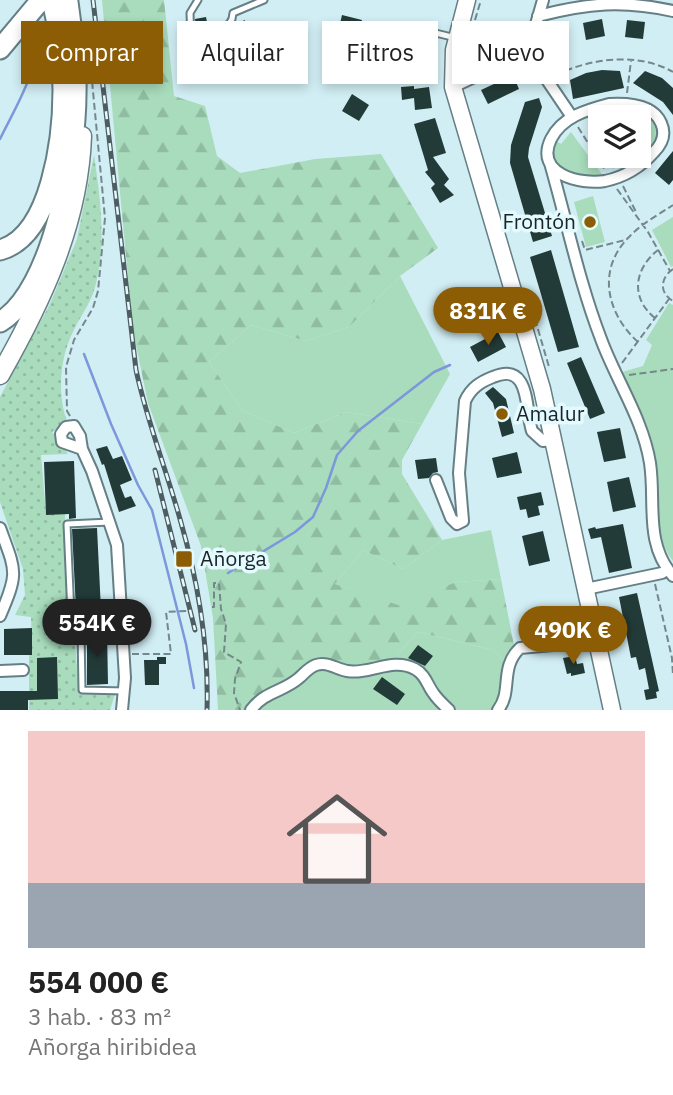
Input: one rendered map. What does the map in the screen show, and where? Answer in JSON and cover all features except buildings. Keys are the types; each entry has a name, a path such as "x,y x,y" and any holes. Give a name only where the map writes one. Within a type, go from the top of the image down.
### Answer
{"highway":[{"path":"0,32 30,0"},
{"path":"0,49 41,0"},
{"path":"0,250 17,243 30,229 43,203 54,166 62,117 62,1"},
{"path":"0,322 20,305 37,278 50,242 69,168 76,95 74,49 62,1"}],"main road":[{"path":"0,375 38,305 52,271 65,237 76,190 82,142 82,95 78,49 62,1"}],"street":[{"path":"461,21 467,0"},
{"path":"537,21 543,0"},
{"path":"538,16 590,3 620,1 653,5 673,11"},
{"path":"453,84 533,355 612,710"},
{"path":"453,87 459,84"},
{"path":"550,84 572,117"},
{"path":"550,163 556,172 570,179 595,182 632,171 659,147 663,135 660,120 654,113 626,104 608,104 583,111 558,129 550,141 548,153 550,163 592,314 609,361 644,438 650,462 650,517 653,535 660,556 670,573 586,589"},
{"path":"436,480 451,518 457,524 463,521 459,473 465,401 470,390 496,375 507,372 515,376 528,399 532,431 543,441 553,440"},
{"path":"82,449 62,442 61,434 66,426 74,426 80,436 82,449 110,522 119,556 125,691 122,710"},
{"path":"0,528 13,565 14,577 0,616"},
{"path":"502,708 508,663 520,648 597,641"},
{"path":"251,710 269,693 289,685 306,670 318,664 326,664 346,671 393,665 408,667 423,675 434,695 449,710"},
{"path":"0,671 23,670"}],"lane":[{"path":"190,21 190,13 198,0"},
{"path":"231,21 233,13 264,0"},
{"path":"110,522 67,524 71,615 122,615"},
{"path":"99,631 99,626 85,626 81,631 82,690 125,691"}],"path":[{"path":"475,21 481,0"},
{"path":"569,70 595,62 631,61 664,67 673,72"},
{"path":"626,104 631,61"},
{"path":"74,426 67,411 65,367 74,340 93,308 98,291 105,218 92,84"},
{"path":"583,111 588,120"},
{"path":"572,117 638,216"},
{"path":"626,191 671,270 663,279 662,285 669,299 673,301"},
{"path":"638,342 621,324 609,295 608,281 612,265 626,240 643,225 673,207"},
{"path":"585,250 626,240"},
{"path":"656,319 640,299 637,284 643,265 658,250"},
{"path":"618,368 669,299"},
{"path":"622,376 673,369"},
{"path":"652,575 672,658 673,675"},
{"path":"212,607 214,583 219,583 221,609 226,624 223,652 241,662 235,679 234,693 240,710"},
{"path":"124,654 172,654 166,612 187,611"}],"green space":[{"path":"102,0 164,0 174,96 205,106 217,156 240,173 315,159 381,154 438,248 400,276 349,327 306,341 251,325 209,362 243,411 294,433 346,412 422,424 402,460 402,474 442,540 403,569 363,550 335,584 398,605 456,582 501,579 514,645 505,663 493,650 418,632 398,654 352,668 320,659 241,706 240,710 218,710 213,618 201,546 148,403 133,331 110,84 163,84 163,21 104,21"},
{"path":"651,121 656,130 651,146"},
{"path":"571,132 588,155 588,168 597,168 604,177 578,177 556,165 552,148 555,140 561,144"},
{"path":"94,155 101,217 100,263 93,294 65,353 61,388 67,421 52,432 68,454 41,455 46,514 65,514 68,614 74,629 79,694 115,694 110,710 29,710 31,617 15,615 25,595 23,569 0,502 0,397 50,304 77,239"},
{"name":"Frontón","path":"593,196 605,242 586,247 574,202"},
{"path":"673,217 673,266 671,267 652,230"},
{"path":"400,276 450,374 422,424 346,412 294,433 243,411 209,362 251,325 306,341 349,327"},
{"path":"669,303 673,305 673,561 666,551 659,528 658,479 652,442 644,418 622,372 643,366 652,345 646,340"},
{"path":"491,530 501,579 456,582 398,606 335,584 363,550 403,569 442,540"},
{"path":"418,632 493,650 505,663 498,710 240,710 241,706 320,659 398,654"}],"waterway":[{"path":"0,139 33,67 36,20"},
{"path":"84,354 111,424 152,510 186,644 194,688"},
{"path":"228,573 295,532 313,517 337,455 358,431 434,372 450,365"}],"railway":[{"path":"93,0 136,370 192,566 204,637 207,710"},
{"path":"155,470 195,630"}],"place":[{"name":"Frontón","path":"590,222"},
{"name":"Amalur","path":"502,414"},
{"name":"Añorga","path":"184,559"}]}
